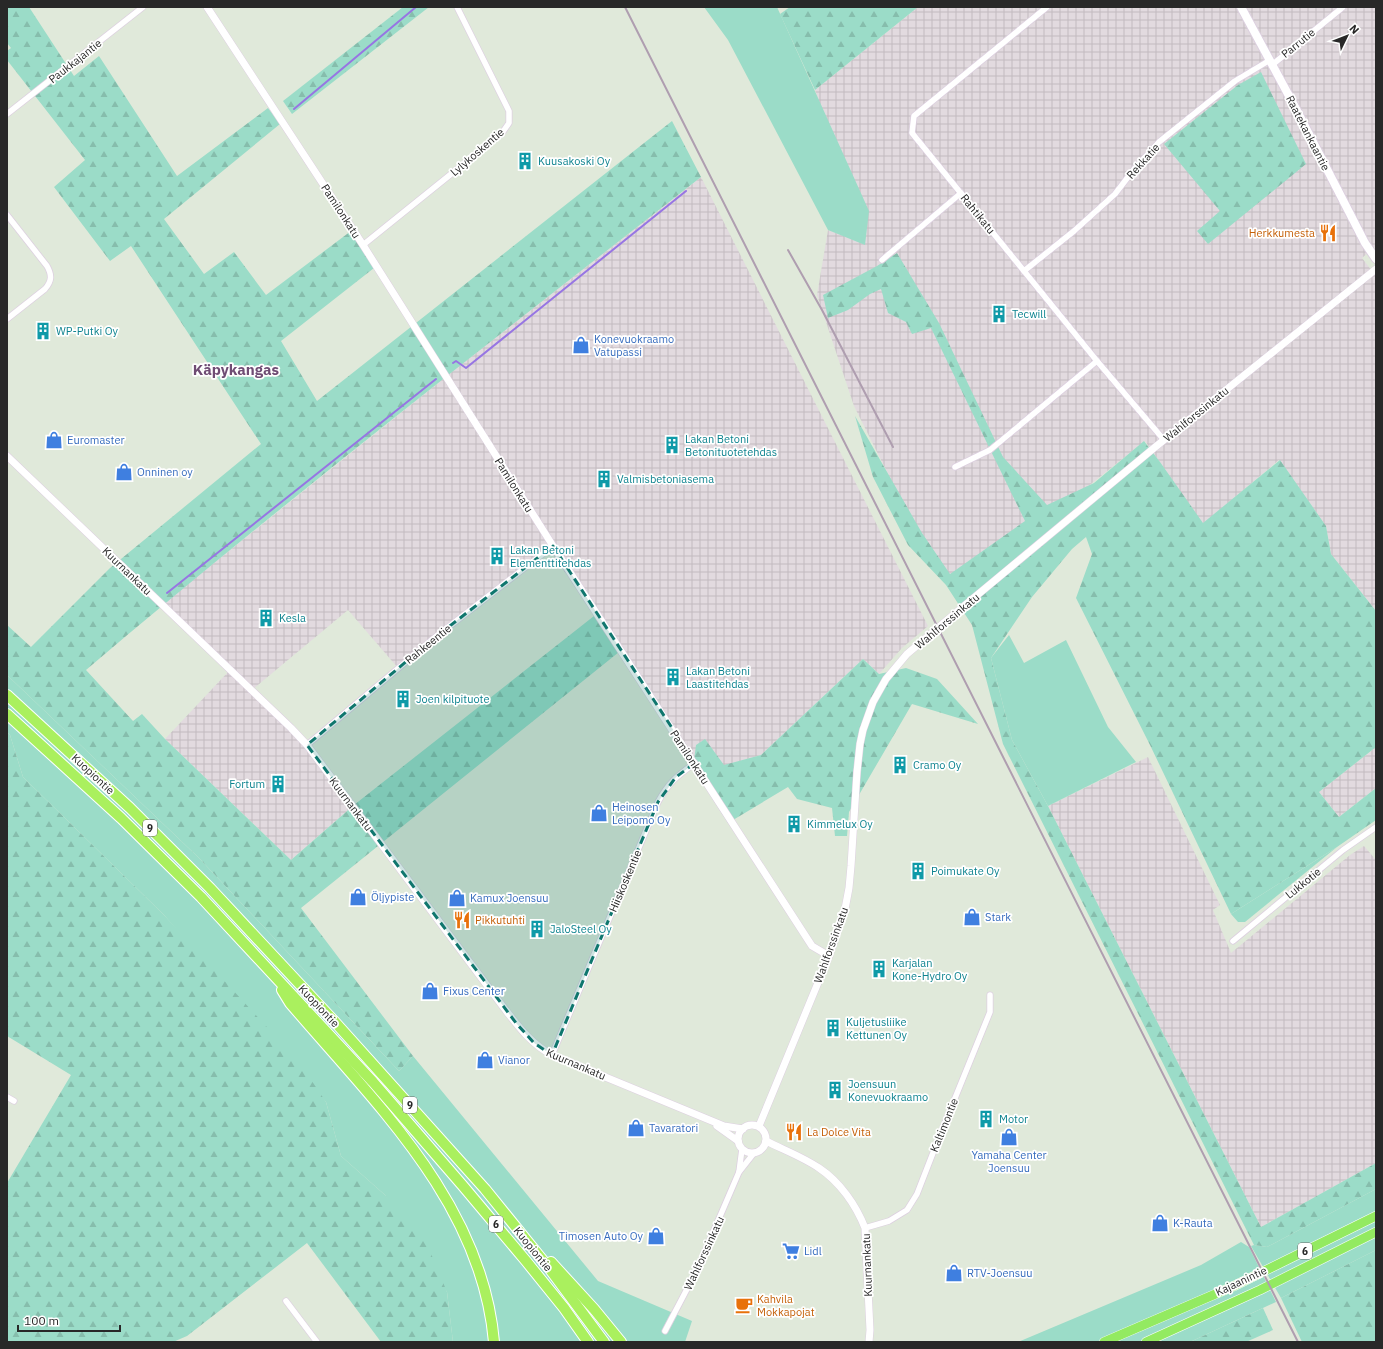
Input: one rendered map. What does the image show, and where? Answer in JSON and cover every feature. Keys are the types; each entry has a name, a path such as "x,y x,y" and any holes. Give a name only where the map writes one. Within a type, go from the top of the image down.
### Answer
{"highway":[{"name":"Kuopiontie","path":"7,695 130,808 210,888 350,1038 485,1189 549,1268 604,1342"},
{"name":"Kuopiontie","path":"8,715 132,828 201,897 373,1082 526,1261 564,1308 588,1342"},
{"path":"272,974 290,1003 406,1138 440,1188 465,1236 480,1274 494,1342"},
{"path":"485,1189 594,1309 621,1342"},
{"name":"Kajaanintie","path":"1104,1342 1234,1286 1376,1216"},
{"name":"Kajaanintie","path":"1146,1342 1260,1290 1376,1232"}],"main road":[{"name":"Raatekankaantie","path":"1241,7 1365,243 1376,259"}],"street":[{"name":"Paukkajantie","path":"7,114 143,7"},
{"name":"Pamilonkatu","path":"207,7 363,245 553,546 812,946 829,956"},
{"name":"Lylykoskentie","path":"363,245 502,133 509,123 509,111 457,7"},
{"name":"Rahtikatu","path":"1047,7 914,116 912,132 1097,361 1164,440"},
{"name":"Parrutie","path":"1271,63 1343,7"},
{"name":"Rekkatie","path":"1024,271 1074,231 1116,194 1135,168 1159,142 1235,81 1271,63"},
{"path":"882,260 961,193"},
{"path":"7,216 47,266 51,279 45,289 7,319"},
{"name":"Wahlforssinkatu","path":"759,1126 829,956 842,919 849,888 860,744 863,730 873,702 886,678 907,654 922,641 1164,440 1376,269"},
{"path":"955,467 990,450 1097,361"},
{"name":"Kuurnankatu","path":"7,456 307,745 525,1035 552,1055 724,1126 743,1129"},
{"name":"Rahkeentie","path":"307,745 433,639 553,546"},
{"name":"Hiiskoskentie","path":"552,1055 658,802 666,787 676,777 694,764"},
{"name":"Lukkotie","path":"1233,941 1343,850 1376,828"},
{"name":"Kaltimontie","path":"865,1228 889,1221 907,1210 918,1194 938,1140 990,1012 990,995"},
{"path":"7,1097 14,1101"},
{"name":"Kuurnankatu","path":"707,1119 738,1141"},
{"path":"750,1125 759,1126 765,1133 766,1142 762,1150 754,1153 745,1152 738,1141 740,1132 750,1125"},
{"name":"Kuurnankatu","path":"766,1142 819,1168 845,1192 860,1215 865,1228 870,1330 869,1342"},
{"name":"Wahlforssinkatu","path":"739,1172 742,1149"},
{"name":"Wahlforssinkatu","path":"665,1331 697,1270 739,1172 754,1153"},
{"path":"286,1301 317,1342"}],"highlighted area":[{"path":"553,546 695,763 676,777 658,802 552,1055 534,1043 516,1023 307,745 433,639"}],"shaded area":[{"path":"918,7 1376,7 1376,246 1362,258 1376,276 1376,611 1331,554 1326,526 1279,460 1203,524 1145,441 959,589 918,534 854,406 817,295 828,230 865,244 815,90"},
{"path":"701,177 928,626 902,648 879,674 863,659 761,755 724,766 693,768 619,652 547,546 398,668 348,610 253,689 292,726 354,805 291,860 165,739 229,671 163,604 453,371"},
{"path":"1376,747 1376,788 1339,817 1319,792"},
{"path":"1148,757 1220,905 1213,910 1231,953 1350,855 1364,846 1376,860 1376,1163 1261,1227 1048,806"}],"green space":[{"path":"7,7 29,7 74,76 99,56 177,176 268,108 280,124 164,219 204,274 234,252 266,295 351,231 374,268 281,341 317,401 672,121 701,177 468,359 314,482 86,670 133,721 142,714 165,739 291,860 354,805 594,616 619,652 301,908 413,1056 399,1071 198,857 7,675 7,625 31,647 110,568 261,444 131,246 110,261 54,187 85,160 7,60 7,51 11,48 7,43"},
{"path":"403,7 429,7 292,114 283,101"},
{"path":"704,7 777,7 869,211 865,245 828,230 728,40"},
{"path":"790,7 918,7 815,90 780,14"},
{"path":"1261,72 1306,164 1208,244 1197,231 1220,211 1164,144 1238,85"},
{"path":"897,253 939,323 1003,457 1047,505 1094,483 1144,441 1203,523 1280,460 1326,526 1331,554 1376,611 1376,747 1319,792 1339,817 1376,788 1376,820 1337,847 1231,914 1150,745 1076,598 1092,554 1086,537 1072,549 1032,597 991,658 1012,740 1048,806 1261,1227 1376,1163 1376,1189 1267,1247 1254,1245 1003,744 972,625 946,585 908,545 873,477 855,416 922,533 950,574 1025,521 931,328 912,334 906,322 888,313 881,289 870,294 848,310 828,318 823,295 877,266"},
{"path":"1009,635 1024,663 1066,640 1108,727 1136,762 1048,806 1012,740 991,658"},
{"path":"863,659 879,674 906,668 937,679 978,724 912,704 849,812 847,836 835,836 832,808 797,799 788,787 728,823 693,768 696,745 705,739 724,765 761,755"},
{"path":"7,675 198,857 399,1071 413,1056 598,1281 692,1321 685,1342 453,1342 447,1292 385,1195 341,1156 326,1102 164,915 23,777 10,735 7,732"},
{"path":"7,732 10,735 23,777 164,915 299,1062 326,1102 341,1156 385,1195 427,1244 447,1292 453,1342 381,1342 307,1243 187,1336 173,1342 7,1342 7,1183 71,1075 7,1036"},
{"path":"1337,847 1245,922 1238,922 1231,914"},
{"path":"1376,1189 1376,1250 1281,1298 1251,1246 1267,1247"},
{"path":"1241,1242 1249,1247 1276,1302 1190,1342 1018,1342 1201,1265"},
{"path":"1376,1250 1376,1342 1302,1342 1281,1298"},
{"path":"1263,1308 1273,1330 1246,1342 1190,1342"}],"waterway":[{"path":"294,109 416,7"},
{"path":"453,363 456,361 466,368 686,191"},
{"path":"167,593 436,379"}],"railway":[{"path":"625,7 1298,1342"},
{"path":"788,250 822,310 893,447"}],"place":[{"name":"Kuusakoski Oy","path":"525,161"},
{"name":"Herkkumesta","path":"1328,233"},
{"name":"Tecwill","path":"999,314"},
{"name":"WP-Putki Oy","path":"43,331"},
{"name":"Konevuokraamo Vatupassi","path":"581,345"},
{"name":"Euromaster","path":"54,440"},
{"name":"Lakan Betoni Betonituotetehdas","path":"672,445"},
{"name":"Onninen oy","path":"124,472"},
{"name":"Valmisbetoniasema","path":"604,479"},
{"name":"Lakan Betoni Elementtitehdas","path":"497,556"},
{"name":"Kesla","path":"266,618"},
{"name":"Lakan Betoni Laastitehdas","path":"673,677"},
{"name":"Joen kilpituote","path":"403,699"},
{"name":"Cramo Oy","path":"900,765"},
{"name":"Fortum","path":"278,784"},
{"name":"Heinosen Leipomo Oy","path":"599,813"},
{"name":"Kimmelux Oy","path":"794,824"},
{"name":"Poimukate Oy","path":"918,871"},
{"name":"Öljypiste","path":"358,897"},
{"name":"Kamux Joensuu","path":"457,898"},
{"name":"Stark","path":"972,917"},
{"name":"Pikkutuhti","path":"462,920"},
{"name":"JaloSteel Oy","path":"537,929"},
{"name":"Karjalan Kone-Hydro Oy","path":"879,969"},
{"name":"Fixus Center","path":"430,991"},
{"name":"Kuljetusliike Kettunen Oy","path":"833,1028"},
{"name":"Vianor","path":"485,1060"},
{"name":"Joensuun Konevuokraamo","path":"835,1090"},
{"name":"Motor","path":"986,1119"},
{"name":"Tavaratori","path":"636,1128"},
{"name":"La Dolce Vita","path":"794,1132"},
{"name":"Yamaha Center Joensuu","path":"1009,1137"},
{"name":"K-Rauta","path":"1160,1223"},
{"name":"Timosen Auto Oy","path":"656,1236"},
{"name":"Lidl","path":"791,1251"},
{"name":"RTV-Joensuu","path":"954,1273"},
{"name":"Kahvila Mokkapojat","path":"744,1305"}],"district":[{"name":"Käpykangas","path":"236,370"}]}
